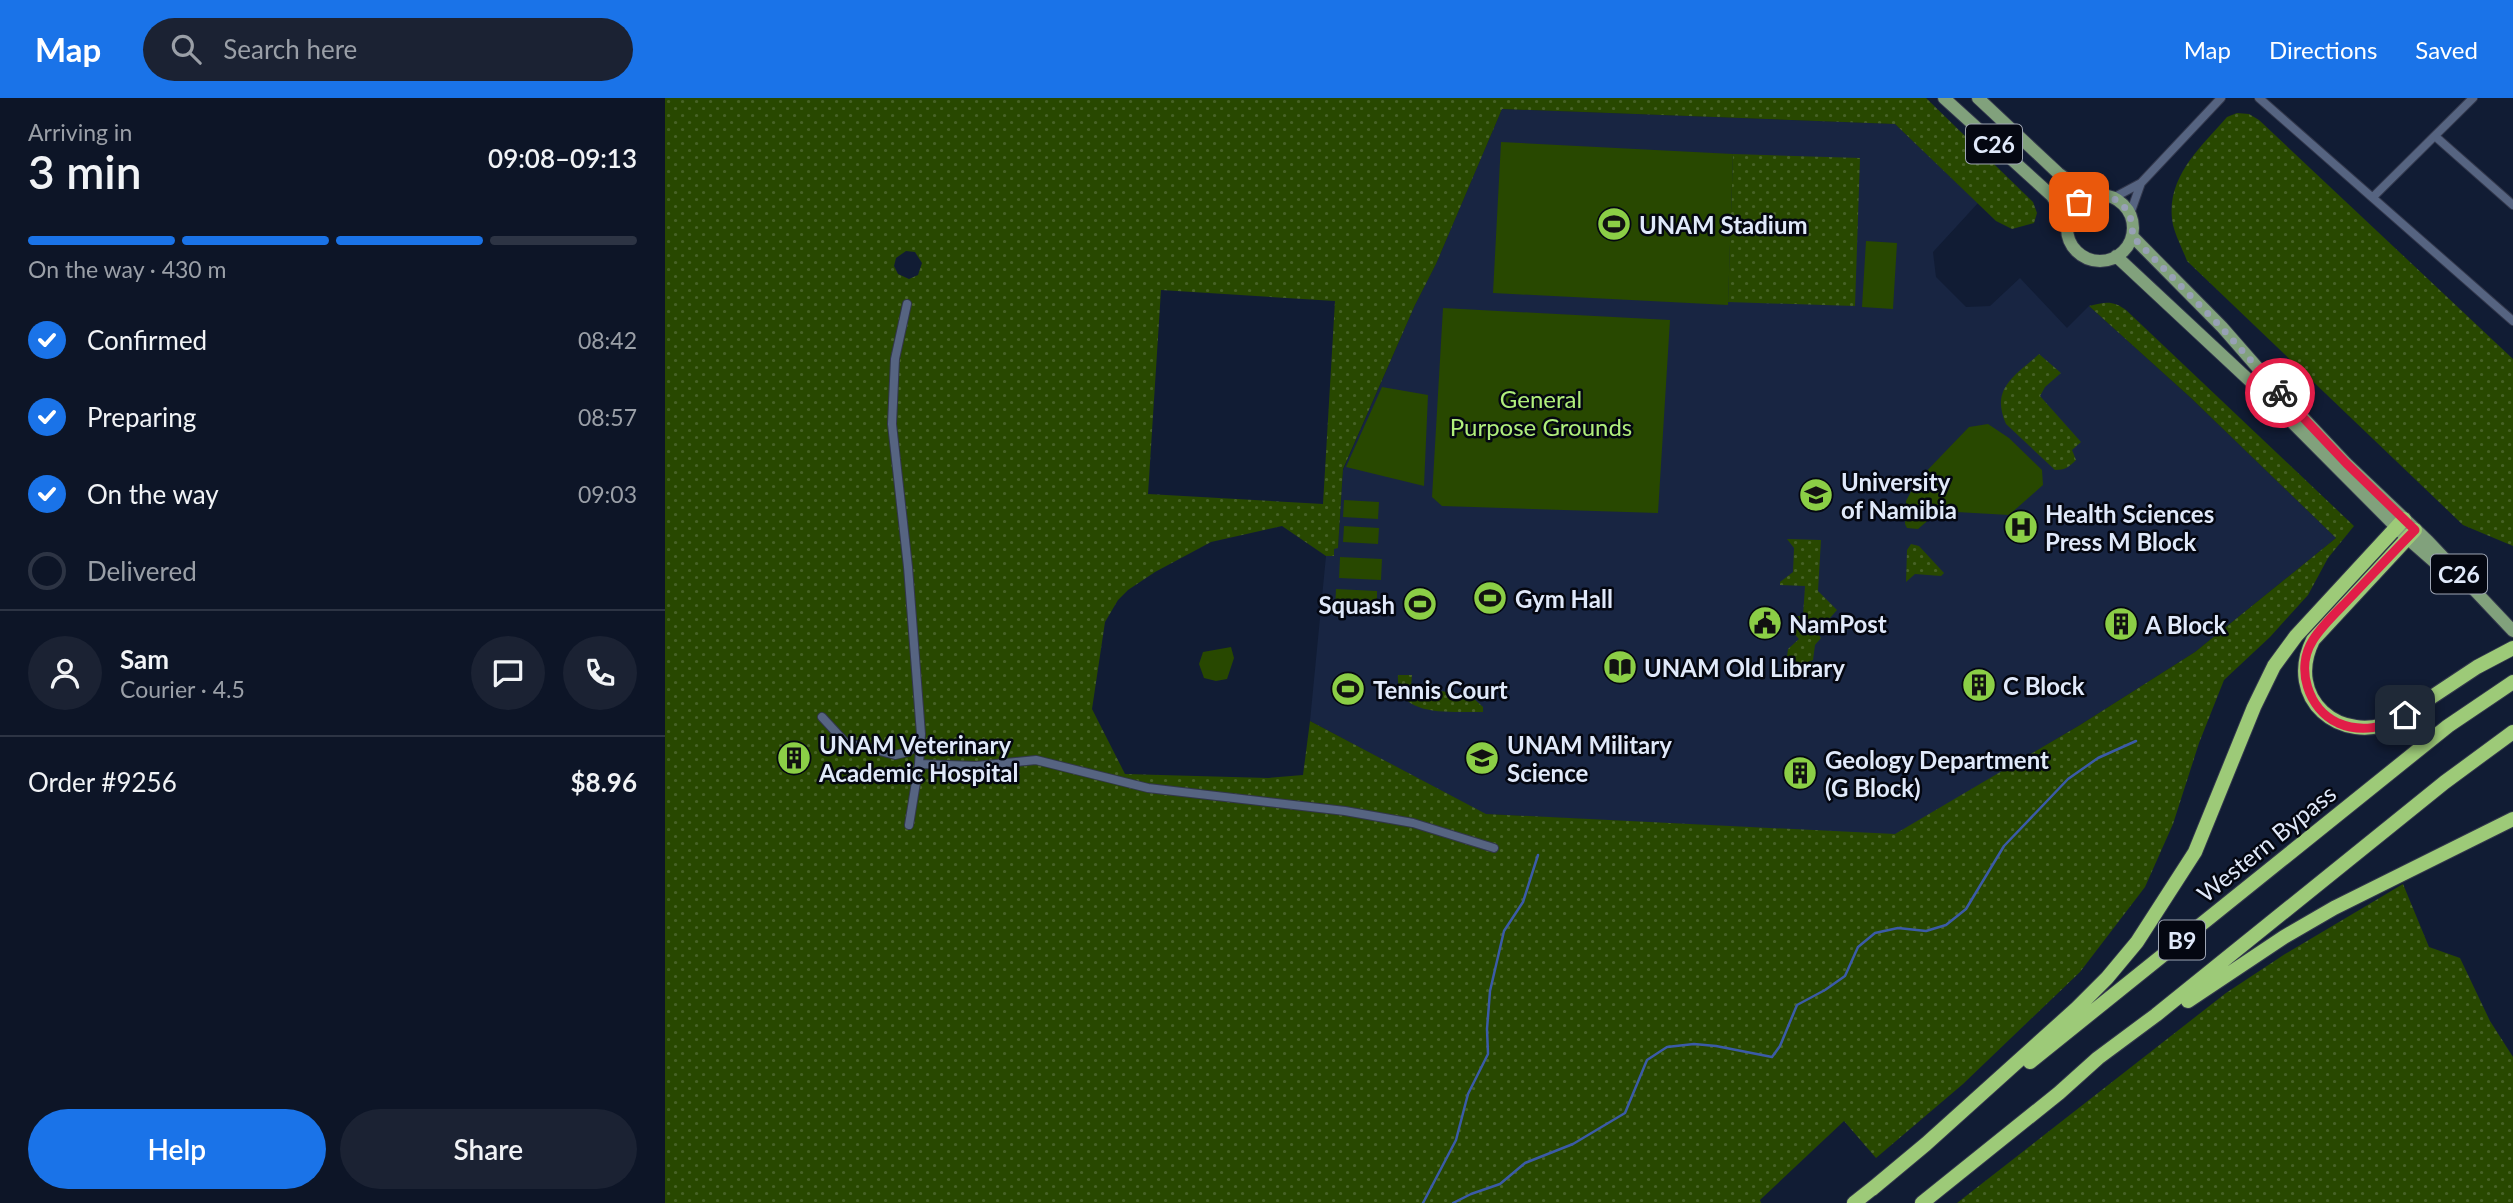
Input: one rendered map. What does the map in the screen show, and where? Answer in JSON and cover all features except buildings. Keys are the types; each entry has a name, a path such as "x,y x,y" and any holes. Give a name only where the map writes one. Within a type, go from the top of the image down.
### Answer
{"highway":[{"path":"1872,1189 2077,1008 2137,942 2195,852 2254,707 2274,666 2296,636 2400,523"},
{"path":"2411,534 2328,621 2309,647 2305,665 2306,684 2313,700 2324,713 2340,724 2358,728 2385,725 2397,720 2477,667 2513,648"},
{"name":"Western Bypass","path":"1854,1203 2448,726 2513,682"},
{"name":"B9","path":"1922,1203 2098,1058 2166,1008 2445,782 2513,732"},
{"path":"2098,1058 2317,918 2513,818"}],"main road":[{"name":"C26","path":"1944,98 2052,195 2068,222 2071,242 2077,251 2099,261 2121,252 2266,396 2513,632"},
{"name":"C26","path":"1978,98 2058,173 2090,196"},
{"path":"2068,222 2077,205 2090,196 2113,198 2123,204 2131,217 2132,236 2121,252"},
{"name":"C26","path":"2132,236 2221,327 2400,523"}],"street":[{"path":"2113,198 2141,183 2221,98"},
{"path":"2259,98 2513,321"},
{"path":"2373,197 2473,98"},
{"path":"2436,137 2513,205"},
{"path":"2131,217 2141,183"},
{"path":"907,304 895,359 892,424 908,566 921,734 909,825"},
{"path":"822,717 845,742 895,755 908,752 921,734"},
{"path":"919,764 976,766 1036,760 1149,788 1345,811 1413,823 1494,848"}],"shaded area":[{"name":"University of Namibia","path":"1502,109 1895,124 1978,203 1933,252 1936,277 1966,307 1990,306 2020,278 2067,328 2089,306 2191,398 2336,538 2195,652 2080,725 1895,835 1485,814 1310,721 1326,556 1333,556 1334,548 1338,548 1343,470"}],"green space":[{"path":"665,98 1926,98 2033,202 2037,213 2034,223 2012,229 1996,221 1895,124 1502,109 1436,264 1415,305 1343,469 1338,548 1334,549 1334,556 1326,556 1282,526 1211,542 1128,590 1118,600 1105,622 1092,709 1125,774 1268,778 1303,775 1310,721 1486,814 1895,834 2080,725 2195,652 2336,538 2191,398 2089,306 2113,303 2126,310 2354,526 2328,558 2308,595 2270,637 2224,680 2199,743 2173,824 2145,887 2080,972 1963,1084 1876,1158 1844,1121 1760,1200 1761,1203 665,1203","holes":["906,251 915,252 922,263 918,275 909,279 898,274 894,266 896,258","1161,290 1335,301 1323,504 1148,494"]},
{"path":"2237,113 2249,114 2259,120 2513,359 2513,546 2463,525 2187,261 2173,225 2174,193 2179,179 2196,153 2227,117"},
{"name":"UNAM Stadium","path":"1501,142 1733,154 1728,305 1493,293"},
{"path":"1733,154 1860,158 1855,306 1728,302"},
{"path":"1866,241 1897,243 1893,309 1862,307"},
{"name":"General Purpose Grounds","path":"1443,308 1670,320 1658,513 1442,506 1432,497"},
{"path":"2039,354 2061,373 2045,387 2040,396 2081,442 2072,450 2076,460 2062,469 2055,470 2006,424 2002,412 2001,401 2007,384"},
{"path":"1382,387 1428,395 1424,486 1346,467"},
{"path":"1988,424 2009,438 2042,470 2043,485 2009,515 1939,511 1918,529 1907,528 1906,501 1916,482 1969,427"},
{"path":"1344,500 1379,502 1378,519 1343,517"},
{"path":"1344,526 1379,528 1378,544 1343,542"},
{"path":"1787,539 1821,540 1818,591 1837,610 1830,618 1822,618 1814,628 1821,638 1815,645 1813,660 1796,667 1787,657 1788,649 1799,639 1789,628 1790,616 1803,616 1805,586 1780,585 1780,582 1793,572 1794,548"},
{"path":"1911,544 1919,546 1944,573 1941,576 1915,574 1906,582 1907,550"},
{"path":"1340,557 1382,559 1381,580 1339,578"},
{"path":"1336,589 1377,591 1377,611 1335,609"},
{"path":"1231,647 1234,658 1227,679 1216,681 1204,678 1199,664 1203,652"},
{"path":"1398,675 1412,675 1411,686 1471,696 1483,707 1483,712 1428,710 1416,706 1406,699 1400,689"},
{"path":"2403,884 2429,947 2460,958 2490,1021 2513,1057 2513,1203 1957,1203 2226,993 2285,954"}],"waterway":[{"path":"1453,1203 1500,1184 1525,1163 1573,1144 1625,1113 1647,1060 1667,1047 1694,1044 1716,1046 1772,1057 1780,1046 1797,1005 1845,976 1858,947 1875,933 1898,928 1926,931 1946,925 1966,909 2004,846 2068,779 2098,758 2136,741"},
{"path":"1423,1203 1456,1140 1468,1094 1488,1054 1490,991 1504,931 1523,902 1538,855"}],"way so far":[{"path":"2079,202 2090,196 2102,195 2123,204 2132,220 2132,236 2221,327 2280,393"}],"place":[{"name":"UNAM Stadium","path":"1614,224"},
{"name":"University of Namibia","path":"1816,495"},
{"name":"Health Sciences Press M Block","path":"2021,527"},
{"name":"Gym Hall","path":"1490,598"},
{"name":"Squash","path":"1420,604"},
{"name":"NamPost","path":"1765,623"},
{"name":"A Block","path":"2121,624"},
{"name":"UNAM Old Library","path":"1620,667"},
{"name":"C Block","path":"1979,685"},
{"name":"Tennis Court","path":"1348,689"},
{"name":"UNAM Veterinary Academic Hospital","path":"794,758"},
{"name":"UNAM Military Science","path":"1482,758"},
{"name":"Geology Department (G Block)","path":"1800,773"}],"route":[{"path":"2280,393 2346,463 2415,530 2313,640 2306,657 2306,684 2317,705 2340,724 2372,728 2392,723 2405,715"}]}
